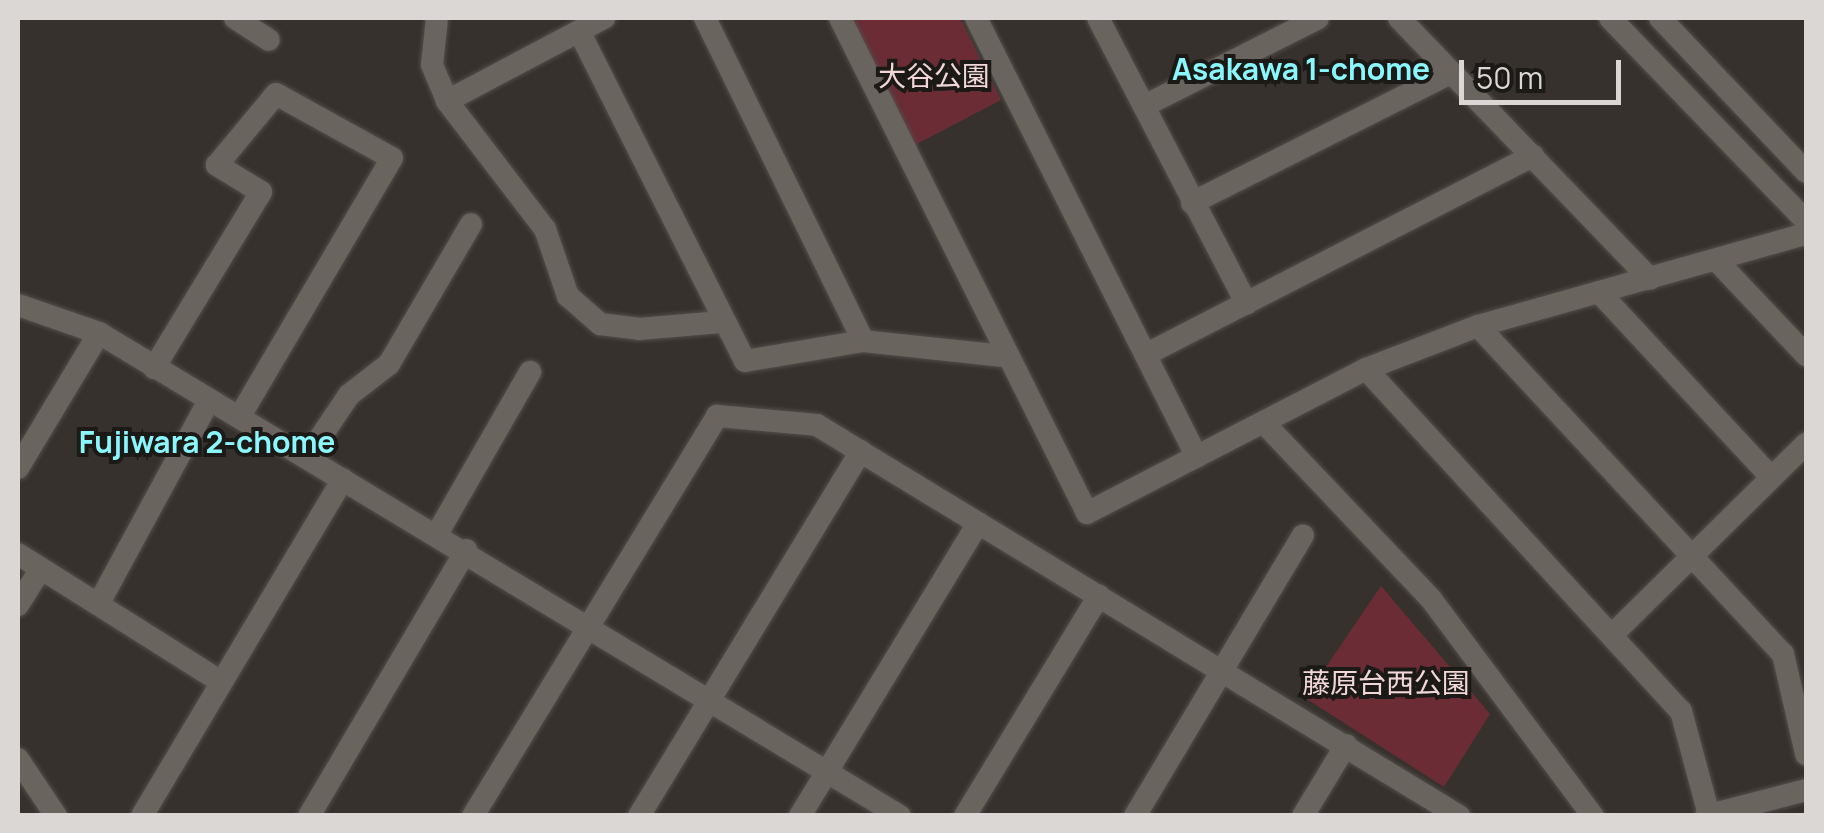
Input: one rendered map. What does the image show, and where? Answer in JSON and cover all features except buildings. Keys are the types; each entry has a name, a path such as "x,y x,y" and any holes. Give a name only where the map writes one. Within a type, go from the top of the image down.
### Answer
{"street":[{"path":"235,18 270,40"},
{"path":"437,18 430,30 432,65 447,101 544,229 568,296 600,324 639,330 721,322"},
{"path":"447,101 604,18"},
{"path":"705,18 863,341"},
{"path":"840,18 1004,356 1087,513 1265,424 1366,368 1478,326 1720,263 1806,234"},
{"path":"976,18 1197,457"},
{"path":"1098,18 1246,304"},
{"path":"1144,106 1318,18"},
{"path":"1399,18 1448,74 1533,156 1650,280"},
{"path":"1610,18 1806,221"},
{"path":"1660,18 1806,172"},
{"path":"578,31 721,322 745,361 863,341 1004,356"},
{"path":"1192,203 1448,74"},
{"path":"154,368 261,192 216,165 276,94 392,158 240,416"},
{"path":"1147,354 1533,156"},
{"path":"308,456 349,394 389,364 471,224"},
{"path":"1720,263 1806,355"},
{"path":"1599,292 1769,475"},
{"path":"18,305 99,333 466,550 900,816"},
{"path":"1478,326 1783,654 1806,754"},
{"path":"18,468 99,333"},
{"path":"1366,368 1682,711 1708,815 1774,808 1806,790"},
{"path":"437,534 530,372"},
{"path":"99,603 209,400"},
{"path":"473,816 585,624 717,416 818,424 1458,816"},
{"path":"1265,424 1431,599 1593,816"},
{"path":"1613,634 1769,475 1806,444"},
{"path":"639,816 861,451"},
{"path":"142,816 344,479"},
{"path":"800,816 978,523"},
{"path":"1135,816 1303,536"},
{"path":"310,816 466,550"},
{"path":"18,554 220,681"},
{"path":"18,604 40,570"},
{"path":"965,816 1099,596"},
{"path":"1303,816 1346,746"},
{"path":"18,759 56,816"}],"green space":[{"name":"大谷公園","path":"852,18 960,18 1001,100 915,145"},
{"name":"藤原台西公園","path":"1381,586 1490,714 1444,787 1305,698"}],"district":[{"name":"Asakawa 1-chome","path":"1301,69"},
{"name":"Fujiwara 2-chome","path":"207,442"}]}
